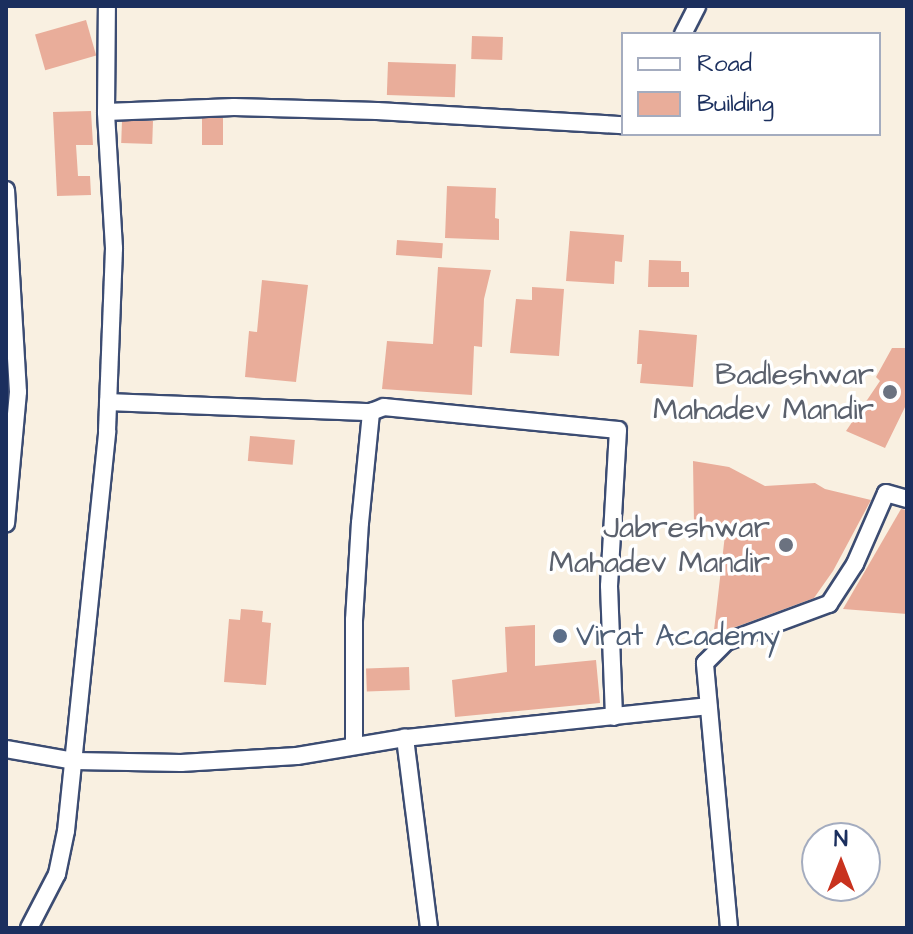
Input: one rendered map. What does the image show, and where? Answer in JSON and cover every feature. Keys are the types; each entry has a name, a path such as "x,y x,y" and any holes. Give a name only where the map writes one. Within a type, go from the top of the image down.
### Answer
{"street":[{"path":"29,928 57,874 75,761 108,402 114,248 106,112 107,6"},
{"path":"684,32 697,6"},
{"path":"106,112 234,107 377,111 621,125"},
{"path":"6,190 18,392 6,523"},
{"path":"108,402 371,412 384,407 618,430 609,586 614,717"},
{"path":"354,746 354,620 371,412"},
{"path":"729,928 705,663 726,642 829,604 855,564 886,493 907,499"},
{"path":"6,749 75,761 181,763 297,756 405,738 708,706"},
{"path":"405,738 429,928"}],"building":[{"path":"86,20 96,56 45,70 35,35"},
{"path":"472,36 503,37 502,60 471,59"},
{"path":"388,62 456,64 455,97 387,95"},
{"path":"91,111 93,145 76,145 78,176 90,176 91,195 57,196 53,112"},
{"path":"202,118 223,118 223,145 202,145"},
{"path":"122,120 153,121 152,144 121,143"},
{"path":"447,186 496,188 495,218 499,219 499,240 445,238"},
{"path":"570,231 624,235 622,262 615,261 614,284 566,281"},
{"path":"397,240 443,243 442,258 396,255"},
{"path":"649,260 681,261 681,272 689,272 689,287 648,287"},
{"path":"438,267 491,270 484,299 482,347 474,346 472,395 382,389 387,341 433,344"},
{"path":"262,280 308,285 296,382 245,377 249,331 257,332"},
{"path":"532,287 564,289 559,356 510,353 516,299 532,300"},
{"path":"639,330 697,335 693,387 640,383 642,364 637,364"},
{"name":"Badleshwar Mahadev Mandir","path":"892,348 907,348 907,403 885,448 846,431 880,381 876,377"},
{"path":"250,436 295,440 293,465 248,461"},
{"name":"Jabreshwar Mahadev Mandir","path":"693,461 729,467 765,486 815,483 825,489 871,500 833,571 814,598 722,632 713,639 726,526 694,524"},
{"path":"901,509 907,510 907,614 843,609"},
{"path":"241,609 263,611 262,622 271,623 266,685 224,682 229,619 240,620"},
{"path":"535,625 535,666 596,660 600,703 455,717 452,680 507,672 505,627"},
{"path":"409,667 410,690 367,691 366,669"}],"place":[{"name":"Badleshwar Mahadev Mandir","path":"890,392"},
{"name":"Jabreshwar Mahadev Mandir","path":"786,545"},
{"name":"Virat Academy","path":"560,636"}]}
